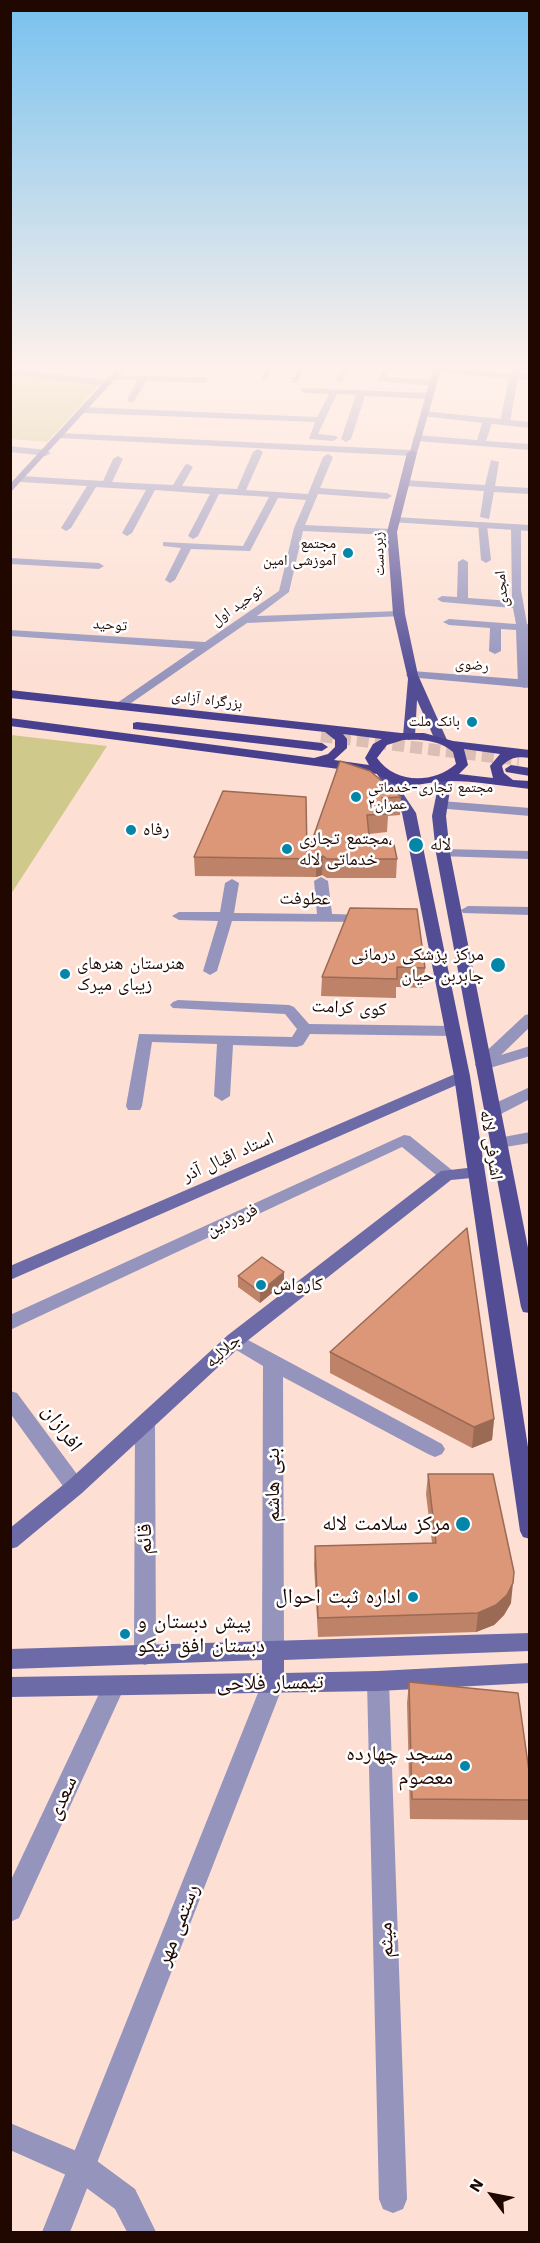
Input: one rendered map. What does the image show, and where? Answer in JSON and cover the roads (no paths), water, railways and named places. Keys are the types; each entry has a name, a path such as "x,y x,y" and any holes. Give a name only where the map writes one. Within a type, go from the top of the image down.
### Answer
{"highway":[{"name":"بزرگراه آزادی","path":"10,694 121,706 324,738"},
{"name":"بزرگراه آزادی","path":"10,701 324,738"},
{"name":"بزرگراه آزادی","path":"10,712 324,738 405,736 445,742"},
{"path":"10,722 315,761 420,781 447,777 530,785"},
{"path":"381,772 370,758 372,751 388,740 405,736"},
{"path":"315,761 332,757 341,748 341,739 324,738"},
{"path":"445,742 521,759 530,772"},
{"path":"445,742 463,757 462,765 447,777"},
{"path":"510,783 498,775 495,766 504,757 521,759"}],"main road":[{"path":"10,490 29,471"},
{"name":"زبردست","path":"408,471 392,532 399,614 412,675 445,742"},
{"name":"زبردست","path":"405,736 412,675"},
{"name":"اشرفی لاله","path":"381,772 409,813 424,920 453,1031 462,1076 530,1531"},
{"name":"اشرفی لاله","path":"447,777 438,816 442,853 530,1306"},
{"name":"استاد اقبال آذر","path":"10,1274 462,1076"},
{"path":"447,1175 476,1173"},
{"name":"جلالیه","path":"10,1541 75,1487 235,1340 447,1175"},
{"name":"تیمسار فلاحی","path":"10,1659 530,1642"},
{"path":"273,1652 273,1683"},
{"name":"تیمسار فلاحی","path":"10,1687 378,1681 530,1673"}],"street":[{"path":"106,484 112,471"},
{"path":"176,489 186,471"},
{"path":"240,493 250,471"},
{"name":"توحید اول","path":"121,706 284,592 299,528 322,471"},
{"path":"486,560 483,521 492,471"},
{"path":"21,479 274,495 387,496"},
{"path":"405,483 530,491"},
{"path":"66,528 93,484"},
{"path":"127,533 152,487"},
{"path":"170,580 216,491"},
{"path":"167,544 191,541 246,549 274,495"},
{"path":"395,520 483,521 530,528"},
{"name":"امجدی","path":"516,527 517,599 526,627 527,684"},
{"path":"299,528 392,532"},
{"path":"10,561 99,566"},
{"path":"462,600 463,562"},
{"path":"442,599 488,603 530,595"},
{"path":"488,603 495,651"},
{"path":"244,620 399,614"},
{"path":"449,622 526,627"},
{"name":"توحید","path":"10,633 208,646"},
{"name":"رضوی","path":"412,675 527,684"},
{"path":"441,805 530,812"},
{"path":"442,853 530,855"},
{"path":"321,881 325,919"},
{"path":"210,971 226,917 232,883"},
{"path":"468,910 530,911"},
{"name":"عطوفت","path":"179,916 383,920"},
{"name":"کوی کرامت","path":"178,1005 289,1010 305,1029 453,1031"},
{"path":"483,1064 530,1018"},
{"path":"134,1106 146,1037 297,1042 305,1029"},
{"path":"222,1096 225,1040"},
{"path":"483,1064 530,1052"},
{"path":"493,1111 530,1092"},
{"path":"499,1143 530,1137"},
{"name":"فروردین","path":"10,1323 404,1140 447,1175"},
{"path":"235,1340 273,1363 435,1449"},
{"name":"بنی هاشم","path":"273,1363 273,1652"},
{"name":"افرازان","path":"10,1398 75,1487"},
{"name":"قائم","path":"145,1422 145,1655"},
{"name":"میثم","path":"378,1681 393,2199"},
{"name":"رستمی مهر","path":"56,2232 273,1683"},
{"name":"سعدی","path":"10,1910 114,1686"},
{"path":"10,2136 83,2168 125,2199 142,2232"}],"tunnel":[{"path":"321,736 519,760"}],"place":[{"name":"مجتمع آموزشی امین","path":"348,553"},
{"name":"بانک ملت","path":"472,722"},
{"name":"مجتمع تجاری-خدماتی عمران۲","path":"356,797"},
{"name":"رفاه","path":"131,830"},
{"name":"لاله","path":"416,845"},
{"name":"مجتمع تجاری، خدماتی لاله","path":"287,849"},
{"name":"مرکز پزشکی درمانی جابربن حیان","path":"498,965"},
{"name":"هنرستان هنرهای زیبای میرک","path":"65,974"},
{"name":"کارواش","path":"261,1285"},
{"name":"مرکز سلامت لاله","path":"463,1524"},
{"name":"اداره ثبت احوال","path":"413,1597"},
{"name":"پیش دبستان و دبستان افق نیکو","path":"125,1634"},
{"name":"مسجد چهارده معصوم","path":"465,1766"}]}
